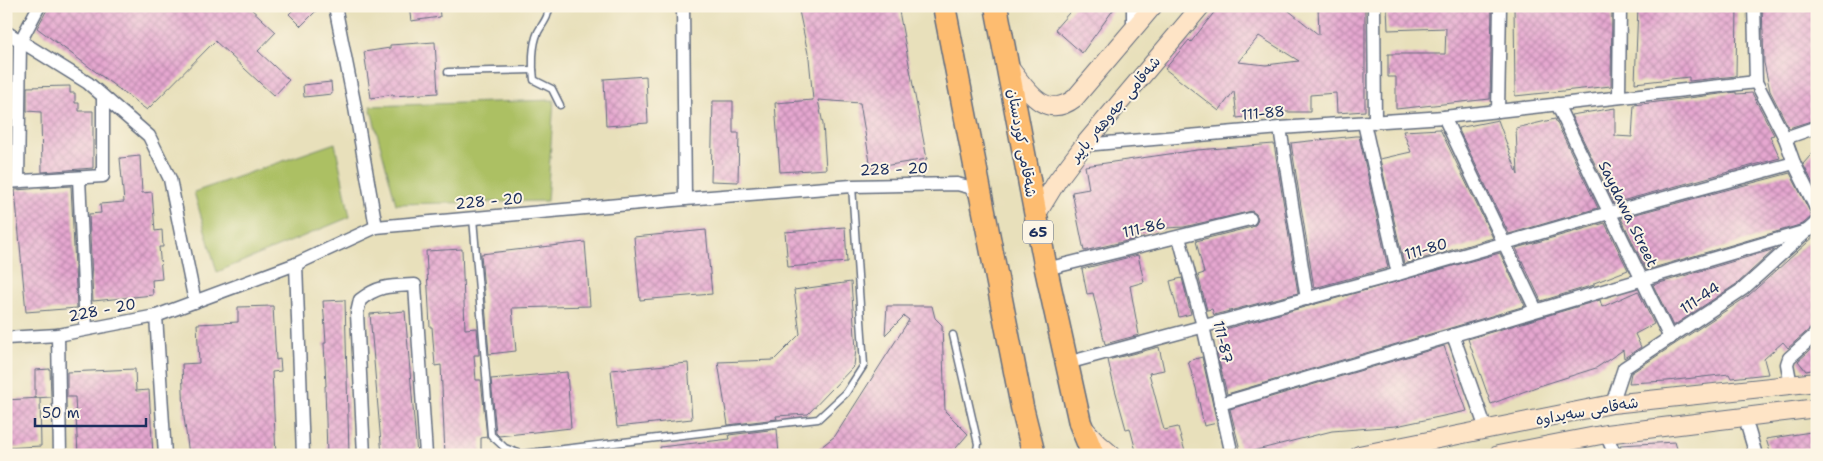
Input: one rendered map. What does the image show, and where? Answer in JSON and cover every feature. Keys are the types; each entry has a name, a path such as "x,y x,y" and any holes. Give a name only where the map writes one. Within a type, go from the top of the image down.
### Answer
{"highway":[{"path":"944,6 1022,407 1033,454"},
{"name":"شەقامی کوردستان","path":"996,6 1046,269 1080,423 1093,455"}],"street":[{"path":"39,6 20,42 18,125 20,151 12,182 103,176 103,98"},
{"path":"335,6 376,227"},
{"path":"683,6 685,199"},
{"path":"1133,6 1133,29"},
{"path":"1009,67 1035,100 1046,105 1064,105 1075,98 1152,6"},
{"name":"شەقامی جەوهەر باپیر","path":"1035,217 1057,181 1084,145 1201,6"},
{"path":"1374,6 1369,122 1398,274"},
{"path":"1498,111 1500,6"},
{"path":"1619,97 1620,6"},
{"path":"1754,6 1756,82 1785,138 1794,163 1817,210"},
{"path":"6,32 88,83 148,136 170,180 195,302"},
{"name":"111-88","path":"1084,145 1280,128 1444,117 1756,82"},
{"name":"Saydawa Street","path":"1557,104 1670,338"},
{"path":"1444,117 1536,310"},
{"path":"1785,138 1817,127"},
{"path":"1280,128 1307,299"},
{"path":"6,152 20,151"},
{"name":"111-80","path":"1067,363 1398,274 1609,213 1794,163"},
{"path":"78,178 86,329"},
{"name":"228 - 20","path":"6,338 58,335 156,316 296,264 376,227 852,186 957,184 969,187 978,195 983,206"},
{"name":"111-86","path":"1046,269 1250,219"},
{"path":"1220,404 1642,279 1813,226"},
{"name":"111-44","path":"1612,404 1624,368 1633,360 1670,338 1743,288 1813,226"},
{"name":"111-87","path":"1179,237 1203,326 1232,455"},
{"path":"296,264 303,455"},
{"path":"364,455 357,313 360,300 372,290 387,286 414,285 426,455"},
{"path":"156,316 165,455"},
{"path":"1791,385 1787,364 1789,358 1817,333"},
{"path":"58,335 60,455"},
{"path":"1453,335 1486,430"},
{"name":"شەقامی سەیداوە","path":"1359,455 1612,404 1817,382"},
{"name":"شەقامی سەیداوە","path":"1498,455 1606,434 1817,408"},
{"path":"1745,418 1756,455"},
{"path":"1080,423 1098,444 1112,455"},
{"path":"1606,434 1615,455"}],"lane":[{"path":"549,6 547,17 538,33 533,70 534,80 552,89 560,105"},
{"path":"448,72 533,70"},
{"path":"473,218 491,435 505,448 521,454 818,419 846,393 864,365 852,186"},
{"path":"953,335 978,444 976,455"}],"green space":[{"path":"554,100 547,201 396,204 370,106"},
{"path":"335,143 350,217 217,272 194,192"}],"building":[{"path":"49,6 248,6 276,32 258,51 289,80 274,96 215,41 147,110 37,28"},
{"path":"297,6 321,6 301,26 289,14"},
{"path":"409,6 439,6 440,17 411,21"},
{"path":"798,6 898,6 927,159 871,168 860,103 818,100 823,124 826,169 780,172 775,103 813,100 809,58"},
{"path":"1075,6 1116,6 1082,53 1055,29"},
{"path":"1219,6 1283,6 1319,35 1318,6 1365,6 1365,111 1337,113 1336,93 1310,95 1310,112 1285,112 1237,118 1234,91 1219,111 1165,69 1189,40 1191,42","holes":["1259,36 1299,61 1266,65 1238,62"]},
{"path":"1387,6 1492,6 1490,99 1396,109 1396,77 1388,77 1388,54 1445,54 1446,28 1388,30"},
{"path":"1514,6 1612,6 1611,86 1515,96"},
{"path":"1638,6 1737,6 1736,76 1689,81 1689,77 1635,83"},
{"path":"1762,6 1817,6 1817,119 1789,128 1770,91 1764,63"},
{"path":"435,42 438,93 393,96 393,94 371,98 364,52 390,48 390,45"},
{"path":"646,76 648,123 606,126 604,79"},
{"path":"331,82 332,94 304,97 303,85"},
{"path":"70,86 70,93 75,93 75,103 79,103 79,111 93,111 93,168 42,172 41,112 27,111 27,87"},
{"path":"6,87 11,87 11,110 6,110"},
{"path":"1736,92 1736,94 1752,93 1774,135 1770,136 1780,158 1614,203 1571,115 1615,108 1615,136 1632,137 1634,105"},
{"path":"713,101 733,101 733,133 739,133 738,182 711,181"},
{"path":"1555,119 1598,208 1509,234 1458,128 1498,120 1518,175 1516,128"},
{"path":"1440,129 1493,238 1404,264 1380,159 1411,152 1403,131"},
{"path":"1359,136 1388,268 1314,288 1291,143"},
{"path":"1274,144 1298,293 1214,315 1212,309 1207,310 1198,275 1204,273 1196,241 1252,227 1256,224 1258,218 1252,211 1184,227 1167,228 1134,235 1135,239 1084,251 1072,192 1089,189 1085,166 1197,150"},
{"path":"1817,148 1817,191 1803,164"},
{"path":"140,156 142,193 152,192 155,231 162,230 163,247 159,247 162,279 152,280 153,295 93,301 89,214 101,213 100,204 124,202 120,158"},
{"path":"1790,173 1812,216 1803,224 1646,270 1621,218"},
{"path":"71,186 77,308 26,312 15,190"},
{"path":"1605,223 1628,270 1594,283 1594,285 1541,301 1516,248"},
{"path":"845,227 847,262 788,267 785,232"},
{"path":"706,230 712,294 640,300 634,237"},
{"path":"1817,234 1817,325 1812,327 1788,348 1783,342 1764,359 1768,374 1731,378 1729,374 1629,383 1631,373 1748,296"},
{"path":"585,242 590,306 512,308 516,351 489,354 481,254"},
{"path":"462,249 465,329 477,328 479,355 474,355 476,380 481,380 487,437 481,438 481,455 445,455 441,365 435,366 432,327 430,327 426,251"},
{"path":"1775,249 1738,283 1673,326 1653,285"},
{"path":"1500,253 1525,306 1227,394 1217,353 1222,352 1218,331"},
{"path":"1138,255 1144,282 1130,286 1139,335 1105,344 1093,293 1087,294 1082,269"},
{"path":"1182,278 1191,314 1179,317 1170,281"},
{"path":"851,282 856,349 854,366 808,414 776,416 777,419 728,425 718,362 774,360 800,334 794,290"},
{"path":"1638,291 1654,324 1635,334 1641,347 1624,358 1623,350 1596,368 1491,404 1468,339 1600,300 1602,307"},
{"path":"345,300 349,455 327,455 324,343 326,343 323,301"},
{"path":"273,306 276,360 280,359 281,371 272,372 276,455 189,455 184,417 182,364 199,363 197,324 238,322 238,307"},
{"path":"887,306 932,306 935,318 942,325 945,411 968,434 950,455 811,455 835,436 909,320 904,316 885,335"},
{"path":"405,311 417,455 382,455 370,314"},
{"path":"1817,344 1817,369 1806,371 1798,361"},
{"path":"1444,346 1467,411 1396,426 1332,431 1241,454 1230,409"},
{"path":"1159,347 1164,370 1149,373 1164,430 1178,427 1186,455 1137,455 1130,428 1126,429 1113,382 1108,360"},
{"path":"1202,357 1217,423 1204,426 1188,361"},
{"path":"688,363 692,419 617,427 611,370"},
{"path":"50,369 51,397 35,398 35,370"},
{"path":"135,369 136,391 149,390 153,455 78,455 75,397 67,397 67,372"},
{"path":"567,372 571,428 499,436 496,433 491,379"},
{"path":"40,398 41,446 6,448 6,400"},
{"path":"777,429 779,455 661,455 660,447 730,439 729,435"},
{"path":"1817,431 1817,455 1771,455 1766,439"},
{"path":"1675,442 1679,455 1623,455 1620,445"}]}
